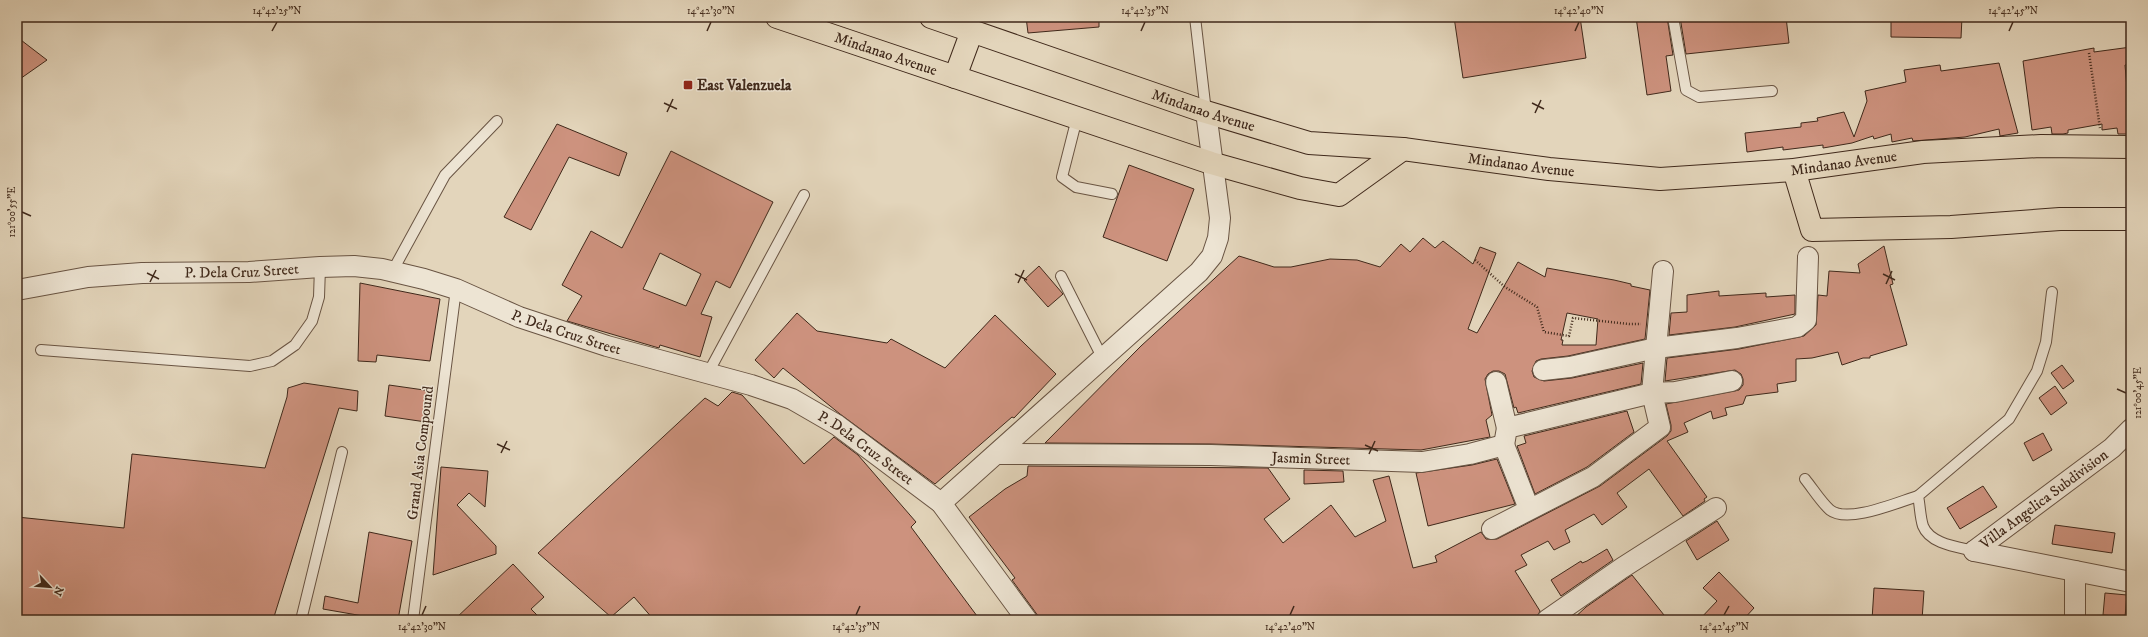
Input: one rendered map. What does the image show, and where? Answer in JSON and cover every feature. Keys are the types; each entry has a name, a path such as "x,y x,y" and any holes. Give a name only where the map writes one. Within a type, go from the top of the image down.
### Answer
{"main road":[{"name":"Mindanao Avenue","path":"777,17 1211,164 1300,188 1339,195 1403,149"},
{"name":"Mindanao Avenue","path":"931,17 1206,112 1309,143 1403,149 1549,169 1660,179 1794,170 1923,152 2041,146 2131,147"},
{"path":"956,77 972,31"},
{"path":"1794,170 1812,230 1952,227 2064,218 2131,219"}],"street":[{"path":"941,503 998,454 1200,272 1212,256 1218,238 1220,218 1211,164 1206,112"},
{"path":"1543,370 1570,367 1656,348 1737,338 1797,326 1806,320 1808,257"},
{"name":"P. Dela Cruz Street","path":"17,290 88,277 142,273 249,272 354,266 424,279 456,289 519,317 607,346 751,385 792,399 837,425 941,503 1027,620"},
{"path":"1492,529 1593,477 1660,427 1652,392 1662,271"},
{"name":"Jasmin Street","path":"998,454 1211,455 1422,462 1470,454 1505,436 1652,392 1675,392 1732,381"},
{"path":"1496,382 1505,436 1530,509"},
{"name":"Villa Angelica Subdivision","path":"1974,551 2100,458 2131,429"},
{"path":"1547,620 1622,568 1716,508"},
{"name":"Villa Angelica Subdivision","path":"1974,551 2131,582"},
{"path":"2075,571 2075,620"}],"lane":[{"path":"1195,17 1206,112"},
{"path":"1673,17 1686,90 1699,96 1772,91"},
{"path":"1077,118 1062,177 1076,187 1112,194"},
{"path":"392,272 445,175 497,121"},
{"path":"708,374 804,195"},
{"path":"41,350 250,366 272,361 295,344 312,321 319,298 320,267"},
{"path":"1062,276 1103,359"},
{"name":"Grand Asia Compound","path":"414,620 456,289"},
{"path":"1805,479 1830,510 1845,516 1881,508 1918,496 2009,419 2037,371 2046,342 2052,292"},
{"path":"304,620 302,616 342,452"},
{"name":"Villa Angelica Subdivision","path":"1918,496 1923,527 1930,536 1940,542 1974,551"}],"path":[{"path":"2090,53 2104,146"},
{"path":"1475,260 1505,287 1537,307 1544,332 1569,336 1573,318 1629,324 1658,323"}],"building":[{"path":"1026,17 1099,17 1099,27 1028,33"},
{"path":"1454,17 1580,17 1586,58 1463,78"},
{"path":"1636,17 1667,17 1673,55 1666,56 1671,91 1647,95"},
{"path":"1680,17 1786,17 1789,43 1686,54"},
{"path":"1891,17 1962,17 1961,38 1891,37"},
{"path":"17,37 47,60 17,81"},
{"path":"2131,47 2131,64 2125,65 2131,134 2118,134 2117,128 2102,130 2102,124 2068,130 2068,133 2063,134 2052,134 2051,127 2032,130 2023,61 2094,48 2094,52"},
{"path":"1999,63 2018,133 2000,136 1999,129 1965,137 1913,141 1912,138 1892,142 1891,134 1874,139 1873,136 1852,143 1823,148 1823,145 1783,150 1783,147 1747,152 1745,133 1801,127 1801,123 1818,121 1817,118 1844,112 1854,137 1867,101 1865,91 1906,82 1904,70 1940,65 1941,71"},
{"path":"557,124 627,153 619,176 569,157 531,230 504,217"},
{"path":"671,151 773,202 730,288 716,281 701,314 712,317 700,357 660,345 659,348 567,321 582,296 562,285 591,231 622,248","holes":["660,253 701,274 686,306 643,289"]},
{"path":"1129,165 1194,189 1167,261 1103,237"},
{"path":"1423,238 1435,248 1443,241 1473,264 1480,247 1496,253 1468,329 1477,333 1518,262 1545,277 1547,268 1614,280 1631,284 1631,286 1650,290 1645,339 1568,356 1541,359 1536,361 1532,371 1534,377 1544,381 1572,378 1643,363 1641,384 1518,413 1516,407 1514,408 1505,374 1499,371 1493,371 1488,374 1485,379 1492,415 1486,420 1490,437 1421,450 1211,444 1045,443 1141,346 1239,256 1274,267 1291,267 1330,259 1357,260 1380,267 1401,244 1410,252","holes":["1567,313 1598,319 1596,345 1562,345 1563,340 1561,340"]},
{"path":"1884,246 1893,284 1890,285 1907,345 1870,356 1870,358 1863,358 1842,365 1838,352 1812,358 1796,359 1796,381 1777,384 1778,392 1746,396 1743,404 1725,408 1727,415 1713,419 1711,411 1684,423 1688,432 1667,441 1707,497 1704,499 1705,501 1683,516 1649,469 1617,493 1627,507 1602,525 1594,514 1565,530 1570,542 1554,550 1548,541 1521,555 1527,565 1515,571 1540,611 1536,620 1041,620 1012,580 1015,578 969,517 1005,489 1027,476 1028,466 1268,468 1290,499 1264,519 1283,543 1331,505 1355,537 1386,521 1373,480 1389,476 1413,568 1437,562 1435,556 1481,532 1486,539 1497,539 1600,486 1667,436 1671,431 1671,425 1666,404 1739,390 1743,385 1743,379 1741,374 1735,370 1665,381 1667,358 1739,349 1804,336 1816,325 1818,295 1827,296 1829,271 1860,273 1858,264"},
{"path":"1039,266 1063,294 1048,307 1024,280"},
{"path":"360,283 440,299 430,361 377,355 376,362 358,361"},
{"path":"1719,291 1719,296 1766,293 1766,297 1795,295 1795,314 1735,327 1669,335 1671,313 1687,312 1687,295"},
{"path":"797,313 817,331 887,343 891,339 945,368 995,315 1056,374 1014,418 1012,417 935,484 840,414 783,368 774,378 755,360"},
{"path":"2062,365 2074,381 2063,389 2051,373"},
{"path":"304,383 358,391 357,411 339,408 273,620 17,620 17,517 124,528 132,454 265,468 287,397 288,388"},
{"path":"389,385 431,391 426,422 385,416"},
{"path":"2055,386 2067,403 2051,415 2039,398"},
{"path":"732,392 742,395 804,464 834,437 858,455 916,522 911,527 980,620 654,620 634,597 611,617 538,553 705,398 718,406"},
{"path":"1627,411 1634,432 1587,467 1535,494 1517,446 1526,443 1524,436"},
{"path":"2043,433 2052,450 2033,461 2024,443"},
{"path":"1497,459 1515,504 1428,526 1416,473 1472,465"},
{"path":"441,467 488,471 485,507 469,493 457,505 496,546 496,554 433,575"},
{"path":"1304,470 1343,471 1344,482 1304,484"},
{"path":"1983,486 1997,507 1960,529 1947,508"},
{"path":"1717,521 1729,540 1697,560 1686,541"},
{"path":"2055,525 2115,533 2112,553 2052,544"},
{"path":"369,532 412,541 398,620 386,620 323,609 325,596 358,603"},
{"path":"1607,549 1613,560 1561,596 1551,580 1581,561 1582,563 1587,561"},
{"path":"513,564 544,597 531,609 542,620 454,620"},
{"path":"1719,572 1754,608 1743,620 1699,620 1717,601 1703,588"},
{"path":"1632,575 1668,620 1572,620 1586,607"},
{"path":"1874,588 1924,591 1922,620 1872,620"},
{"path":"2105,593 2127,595 2125,617 2103,615"}],"place":[{"name":"East Valenzuela","path":"688,85"}]}
